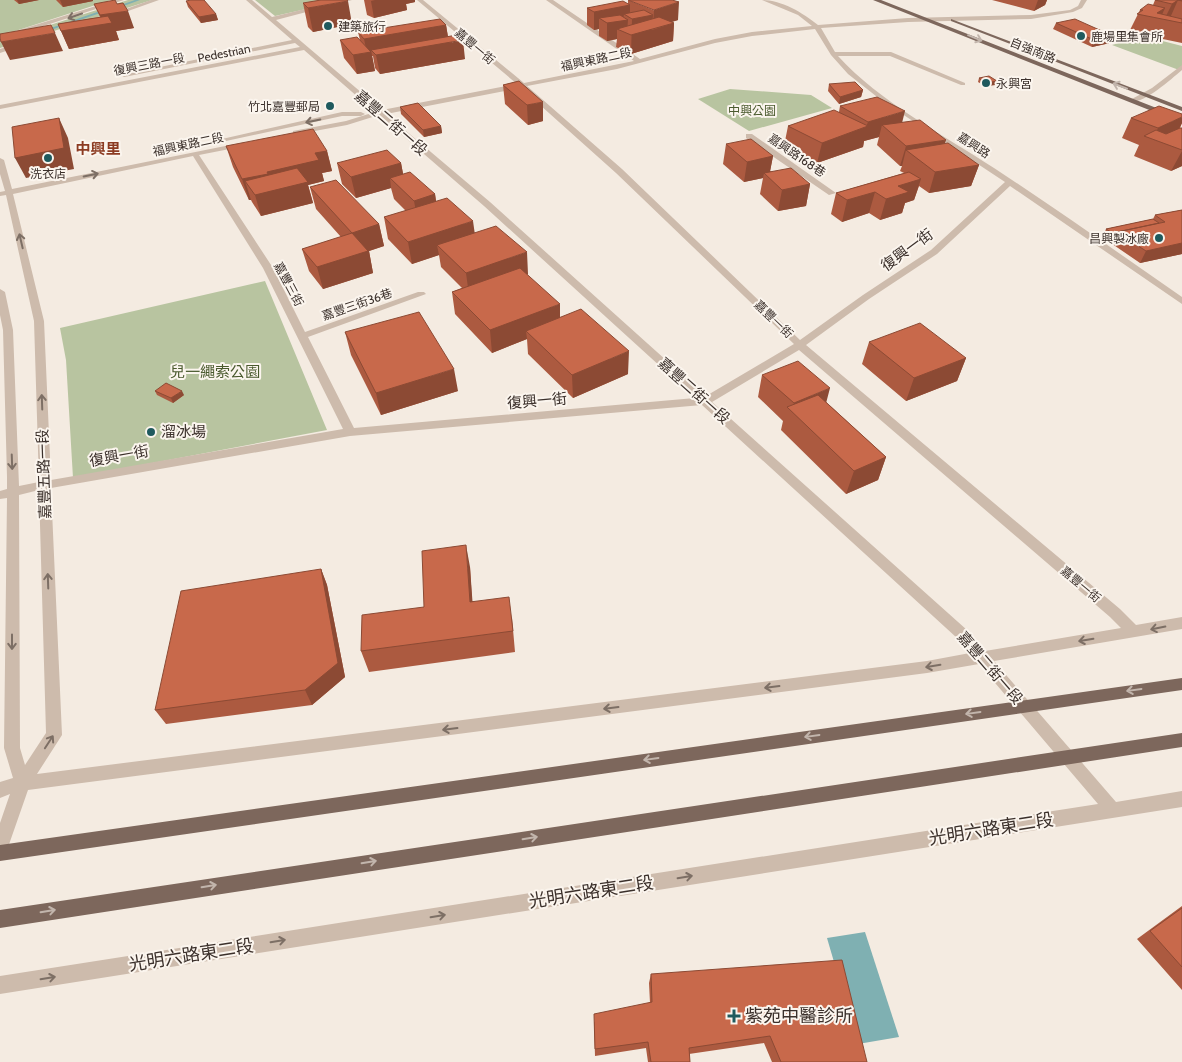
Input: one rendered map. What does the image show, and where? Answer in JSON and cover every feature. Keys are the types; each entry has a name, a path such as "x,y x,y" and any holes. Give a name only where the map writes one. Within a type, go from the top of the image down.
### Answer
{"main road":[{"name":"自強南路","path":"876,0 1182,121"},
{"name":"自強南路","path":"929,10 1182,109"},
{"path":"0,853 1022,705 1182,684"},
{"path":"0,919 1182,740"}],"street":[{"path":"0,38 121,0"},
{"path":"106,18 156,0"},
{"name":"嘉豐二街一段","path":"249,0 494,211 962,634 1113,810"},
{"path":"272,19 349,0"},
{"name":"嘉豐一街","path":"420,0 522,85 619,171 800,345 1115,613 1134,632"},
{"path":"549,0 639,61"},
{"name":"嘉興路","path":"765,0 800,14 817,26 833,54 850,73 883,99 1010,182 1182,301"},
{"path":"950,19 990,19 1056,14 1080,7 1084,0"},
{"path":"950,19 977,14 1049,10 1073,2"},
{"name":"福興東路二段","path":"290,135 347,123 379,113 639,61 715,41 752,34 817,26 950,19"},
{"name":"復興三路一段","path":"115,76 296,41"},
{"path":"0,51 27,43"},
{"name":"復興三路一段","path":"0,104 303,48"},
{"name":"Pedestrian","path":"0,108 303,48"},
{"path":"833,54 891,54 963,84"},
{"path":"1132,101 1182,67"},
{"name":"福興東路二段","path":"4,189 342,114 379,113"},
{"name":"嘉興路168巷","path":"749,136 832,193"},
{"name":"福興東路二段","path":"4,189 252,142"},
{"name":"嘉豐三街","path":"195,154 268,268 350,432"},
{"name":"嘉豐五路一段","path":"0,160 4,189 39,321 54,735 22,783 0,847"},
{"name":"復興一街","path":"0,495 44,485 350,432 705,401 800,345 866,297 934,252 1010,182"},
{"name":"嘉豐五路一段","path":"0,292 8,330 13,492 12,748 22,783"},
{"name":"嘉豐三街36巷","path":"302,336 421,294"},
{"path":"0,790 22,783 482,725 982,658 1182,623"},
{"name":"光明六路東二段","path":"0,985 1182,799"}],"green space":[{"path":"0,0 111,0 0,36"},
{"path":"128,0 152,0 0,48 0,41"},
{"path":"255,0 327,0 333,3 275,16"},
{"path":"1143,36 1182,46 1182,68 1179,70 1112,45"},
{"name":"中興公園","path":"730,89 811,95 832,108 749,131 698,99"},
{"name":"兒一繩索公園","path":"265,281 327,430 73,478 66,360 60,328"}],"water":[{"path":"865,932 899,1037 858,1044 827,938"}],"building":[{"path":"115,0 117,4 123,3 128,11 100,15 94,4"},
{"path":"204,0 216,14 199,17 186,1"},
{"path":"321,0 348,1 308,8 303,3"},
{"path":"628,0 672,0 679,2 654,10"},
{"path":"1155,0 1178,0 1172,4"},
{"path":"623,1 630,5 594,12 587,8"},
{"path":"1148,4 1165,8 1157,13 1182,19 1182,23 1137,14"},
{"path":"644,10 653,15 632,19 624,14"},
{"path":"620,15 628,20 607,23 599,18"},
{"path":"108,16 112,23 61,31 58,24"},
{"path":"659,17 674,23 631,35 617,29"},
{"path":"440,19 446,25 364,39 358,32"},
{"path":"1075,19 1113,36 1094,40 1056,23"},
{"path":"51,25 55,33 1,42 0,34"},
{"path":"457,35 463,40 376,55 371,50"},
{"path":"357,37 371,52 353,55 340,40"},
{"path":"989,76 997,81 986,83 979,78"},
{"path":"519,81 543,102 527,105 503,85"},
{"path":"855,82 863,90 840,97 829,84"},
{"path":"877,97 905,111 868,122 840,106"},
{"path":"418,103 441,126 423,130 400,107"},
{"path":"1159,106 1182,114 1182,117 1158,128 1131,118"},
{"path":"834,110 868,126 822,143 788,126"},
{"path":"59,118 64,148 15,158 12,127"},
{"path":"920,120 946,140 906,146 882,125"},
{"path":"1182,128 1182,150 1144,136 1156,130 1166,134"},
{"path":"313,129 327,151 315,153 319,160 267,172 268,174 242,179 226,146"},
{"path":"751,139 773,156 747,162 726,144"},
{"path":"948,143 979,165 935,172 906,150"},
{"path":"387,150 401,163 351,177 337,163"},
{"path":"297,168 308,182 255,195 245,181"},
{"path":"791,168 810,184 782,190 764,173"},
{"path":"410,172 435,194 414,201 390,178"},
{"path":"909,172 921,179 898,186 909,192 886,199 875,192 847,200 836,193"},
{"path":"336,180 379,224 352,233 310,187"},
{"path":"447,198 473,221 408,242 384,217"},
{"path":"1182,210 1182,243 1146,251 1117,232 1165,222 1155,215"},
{"path":"1153,219 1159,223 1117,232 1116,235 1106,229"},
{"path":"496,226 527,252 466,273 437,245"},
{"path":"352,233 368,251 317,267 302,249"},
{"path":"520,268 560,304 490,330 452,292"},
{"path":"581,309 629,351 572,375 526,331"},
{"path":"419,312 454,369 376,393 345,332"},
{"path":"920,323 966,358 914,378 869,342"},
{"path":"798,361 830,388 794,403 762,375"},
{"path":"166,383 182,391 171,398 155,391"},
{"path":"818,395 886,457 854,471 787,407"},
{"path":"466,545 470,602 509,597 513,631 361,651 362,615 424,607 422,551"},
{"path":"321,569 338,663 305,690 155,710 181,591"},
{"path":"1182,908 1182,967 1150,931"},
{"name":"紫苑中醫診所","path":"842,960 867,1062 781,1062 770,1036 689,1048 690,1062 651,1062 648,1042 595,1049 594,1014 652,1002 651,974"}],"waterway":[{"path":"117,7 138,0"},
{"path":"44,31 107,10"}],"place":[{"name":"建築旅行","path":"328,26"},
{"name":"鹿場里集會所","path":"1081,36"},
{"name":"永興宮","path":"986,83"},
{"name":"竹北嘉豐郵局","path":"330,106"},
{"name":"洗衣店","path":"48,158"},
{"name":"昌興製冰廠","path":"1159,238"},
{"name":"溜冰場","path":"151,432"},
{"name":"紫苑中醫診所","path":"734,1016"}],"district":[{"name":"中興里","path":"98,149"}]}
